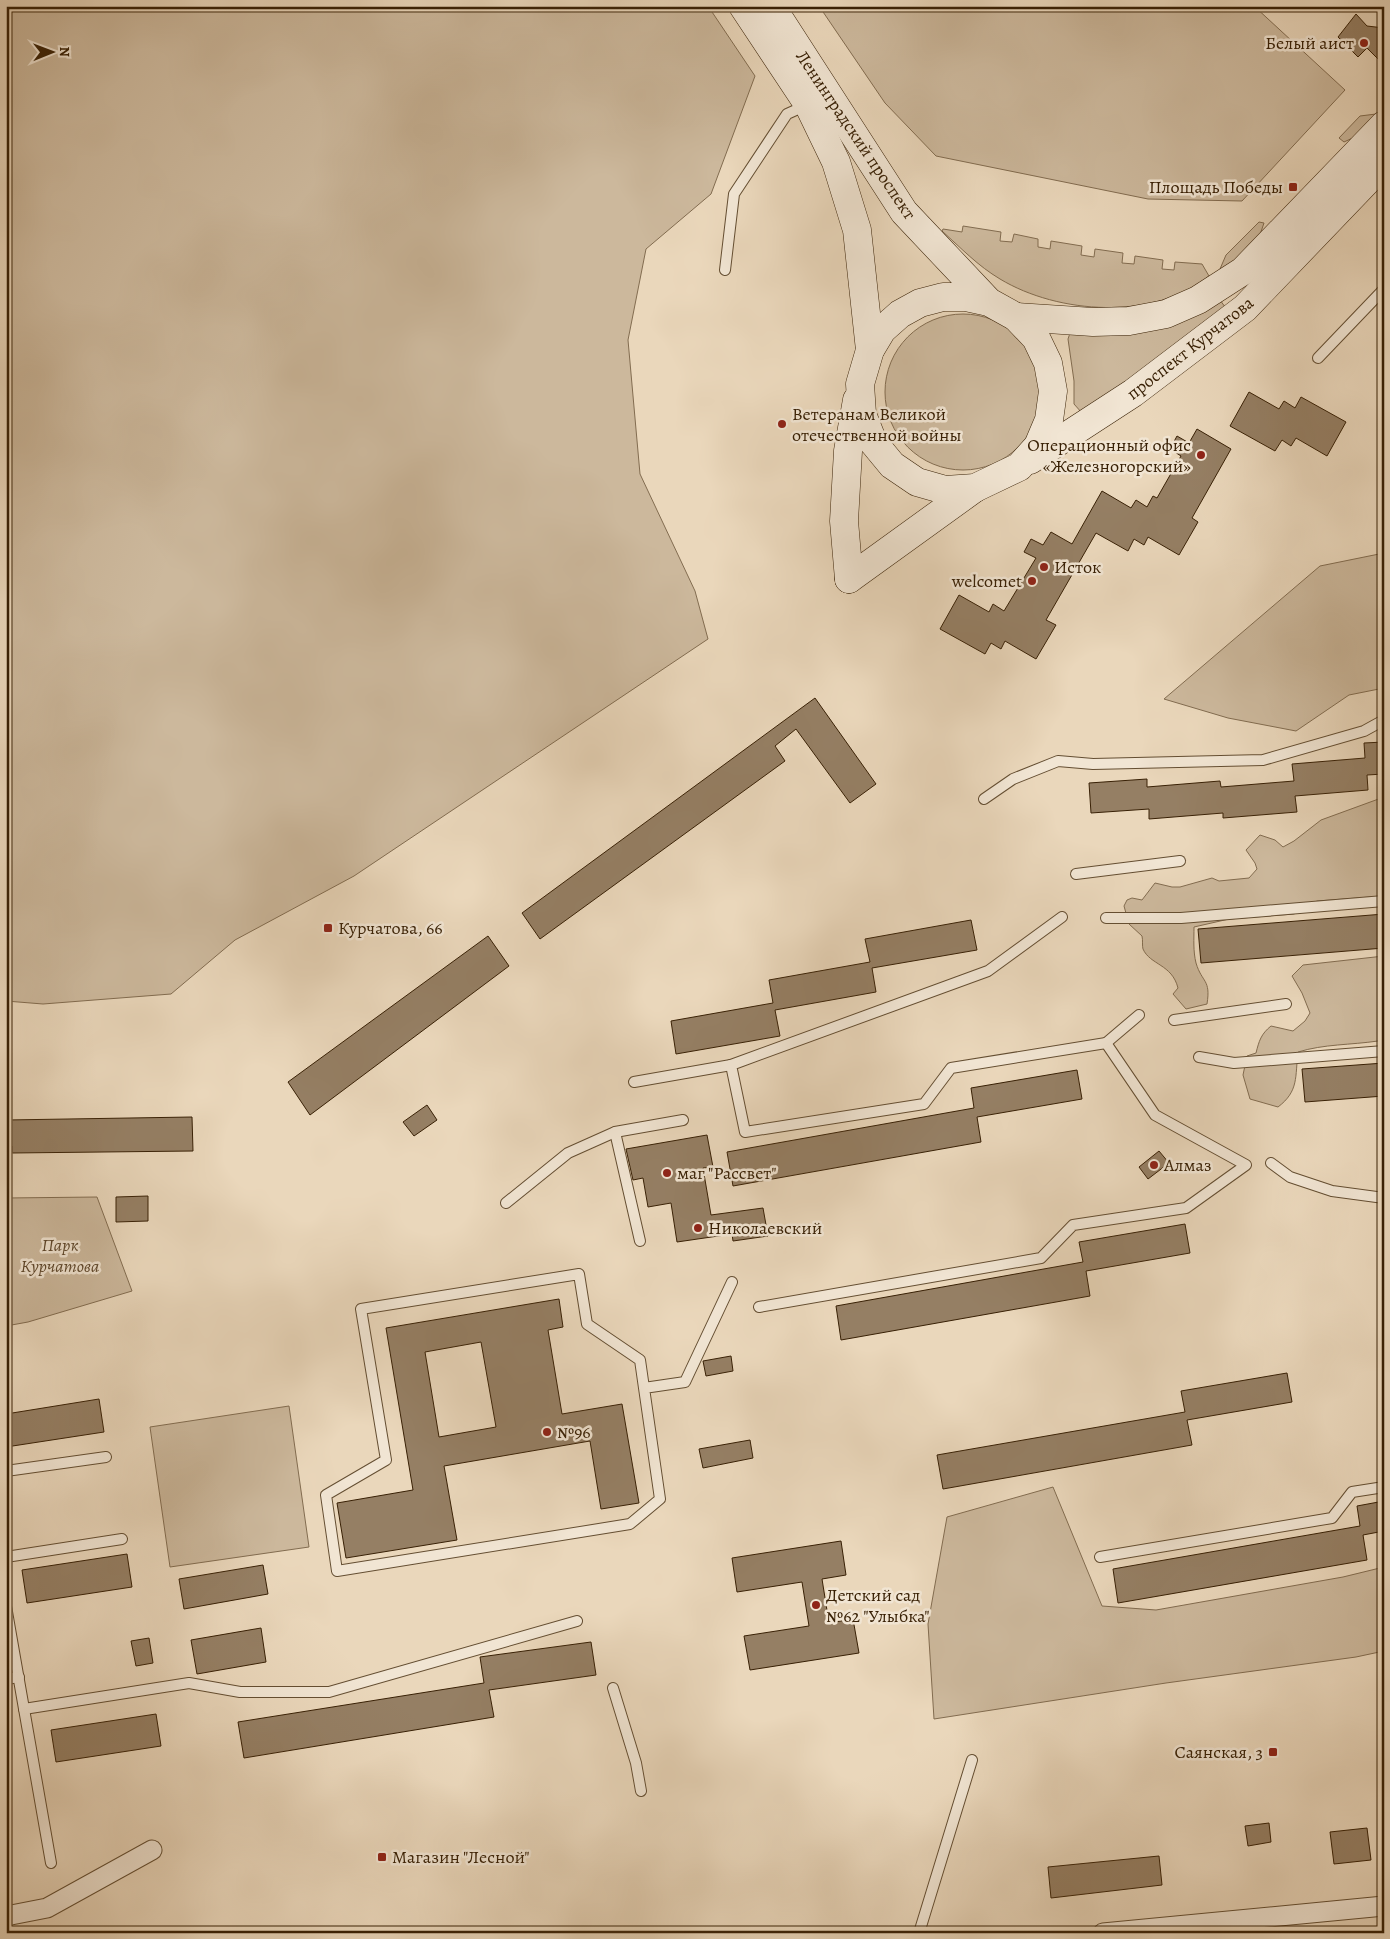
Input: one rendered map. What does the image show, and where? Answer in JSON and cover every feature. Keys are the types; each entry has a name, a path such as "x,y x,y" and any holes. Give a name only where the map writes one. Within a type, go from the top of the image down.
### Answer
{"main road":[{"name":"Ленинградский проспект","path":"743,6 808,104 836,162 858,230 870,350"},
{"name":"Ленинградский проспект","path":"772,6 904,212 989,302"},
{"name":"проспект Курчатова","path":"1016,317 1093,322 1129,321 1166,314 1198,300 1243,271 1384,125"},
{"name":"проспект Курчатова","path":"1019,467 1133,393 1245,308 1384,163"},
{"path":"942,297 966,297 989,302 1016,317 1036,338 1040,346 1048,363 1053,391 1049,420 1038,446 1019,467 975,488 849,579 844,522 848,451 860,384 870,350 882,330 900,314 920,303 942,297"},
{"path":"860,384 862,414 873,442 892,465 917,482 945,490 975,488"}],"street":[{"path":"6,1916 47,1908 152,1850"},
{"path":"1103,1933 1384,1906"}],"lane":[{"path":"725,270 734,194 787,114 808,104"},
{"path":"1318,358 1384,289"},
{"path":"984,798 1013,779 1058,761 1093,764 1264,760 1364,731 1384,720"},
{"path":"1076,874 1180,861"},
{"path":"1106,918 1182,918 1384,901"},
{"path":"634,1082 731,1065 988,971 1062,916"},
{"path":"1174,1020 1286,1004"},
{"path":"731,1065 745,1132 924,1104 951,1068 1106,1044 1139,1015"},
{"path":"759,1307 1041,1258 1074,1225 1186,1208 1246,1164 1156,1115 1106,1044"},
{"path":"1200,1057 1234,1063 1384,1051"},
{"path":"506,1203 568,1153 615,1132 683,1120"},
{"path":"615,1132 640,1241"},
{"path":"1271,1163 1290,1177 1332,1190 1384,1198"},
{"path":"579,1274 587,1324 640,1360 644,1388 660,1499 630,1524 337,1571 326,1495 386,1460 361,1310 579,1274"},
{"path":"644,1388 685,1382 732,1282"},
{"path":"6,1471 106,1456"},
{"path":"1100,1557 1332,1518 1352,1492 1384,1487"},
{"path":"6,1557 122,1539"},
{"path":"6,1606 51,1863"},
{"path":"24,1709 189,1683 240,1692 329,1692 577,1622"},
{"path":"6,1679 19,1677"},
{"path":"613,1688 636,1763 641,1791"},
{"path":"919,1933 972,1760"}],"green space":[{"path":"6,6 708,6 755,76 711,194 646,249 628,340 640,474 695,591 708,639 354,876 235,940 171,994 43,1004 6,1001"},
{"path":"819,6 1254,6 1345,90 1242,201 1148,199 936,156 885,103"},
{"path":"1384,113 1372,129 1344,142 1339,138 1360,116"},
{"path":"1259,222 1264,223 1256,246 1226,273 1220,269 1226,255"},
{"path":"963,226 1001,232 1000,241 1012,242 1014,234 1038,239 1038,247 1050,249 1051,241 1082,246 1081,255 1094,257 1095,249 1123,253 1122,263 1134,264 1135,256 1163,260 1162,269 1174,270 1175,262 1202,264 1209,276 1187,290 1161,300 1134,306 1106,308 1049,300 1023,291 992,274 942,231 943,229 962,232"},
{"path":"1220,300 1228,311 1082,413 1074,404 1074,381 1068,339 1070,333"},
{"path":"955,314 971,314 986,317 1000,323 1013,331 1024,342 1038,369 1041,392 1040,407 1032,429 1024,442 1013,453 986,467 971,470 955,470 940,467 926,461 913,453 902,442 888,415 885,400 885,384 888,369 894,355 902,342 913,331 940,317"},
{"path":"1384,553 1384,688 1349,695 1296,731 1228,718 1164,699 1320,566"},
{"path":"1384,797 1384,896 1317,901 1294,914 1229,919 1194,927 1196,963 1207,985 1208,996 1207,1004 1186,1009 1173,994 1178,988 1171,974 1146,954 1143,949 1142,936 1129,924 1124,906 1127,900 1132,898 1142,900 1155,883 1180,887 1212,878 1219,881 1249,878 1257,869 1246,850 1260,835 1275,840 1283,847 1321,820"},
{"path":"1384,956 1384,1032 1378,1041 1328,1046 1298,1052 1295,1083 1285,1101 1278,1107 1250,1099 1243,1075 1247,1056 1256,1053 1261,1038 1271,1026 1293,1031 1305,1021 1310,1013 1302,993 1292,976 1303,965"},
{"name":"Парк Курчатова","path":"97,1197 132,1291 28,1322 6,1326 6,1198"},
{"path":"289,1406 309,1547 170,1567 150,1427"},
{"path":"1053,1487 1102,1606 1156,1610 1343,1577 1384,1567 1384,1651 1356,1657 1166,1683 934,1719 928,1624 947,1517"}],"building":[{"name":"Белый аист","path":"1356,14 1367,26 1384,28 1384,65 1367,48 1358,57 1338,37"},
{"path":"1249,392 1279,409 1284,401 1295,408 1301,397 1346,422 1327,456 1296,438 1291,446 1282,440 1275,451 1230,426"},
{"path":"1197,429 1231,449 1192,518 1198,522 1179,555 1148,537 1144,545 1134,539 1128,551 1096,533 1046,620 1056,625 1036,659 1005,641 1001,649 991,643 985,654 940,629 959,595 989,612 993,604 1004,611 1036,558 1024,552 1031,539 1043,545 1051,532 1072,544 1102,491 1131,508 1136,500 1147,507 1153,496 1157,498 1181,456 1170,449 1177,436 1189,443"},
{"path":"815,698 876,784 850,803 796,729 775,746 785,761 540,939 522,913"},
{"path":"1384,742 1384,774 1367,775 1368,790 1295,796 1297,812 1223,818 1223,813 1149,819 1149,809 1091,813 1089,783 1147,779 1147,787 1220,781 1221,787 1294,781 1292,764 1365,758 1364,743"},
{"path":"1384,914 1384,948 1201,963 1198,929"},
{"path":"971,920 977,950 872,968 876,992 775,1010 780,1036 676,1054 671,1021 773,1003 769,980 870,962 865,939"},
{"path":"488,936 509,966 310,1115 288,1082"},
{"path":"1384,1063 1384,1096 1305,1102 1302,1069"},
{"path":"1077,1070 1082,1099 977,1117 981,1142 733,1186 727,1152 974,1108 971,1088"},
{"path":"427,1105 437,1120 414,1136 403,1122"},
{"path":"192,1117 193,1151 12,1153 12,1146 6,1146 6,1120"},
{"name":"маг \"Рассвет\"","path":"707,1135 713,1167 703,1168 711,1215 763,1208 768,1236 733,1241 732,1234 677,1242 671,1203 648,1207 643,1178 633,1180 626,1149"},
{"name":"Алмаз","path":"1159,1151 1169,1163 1148,1179 1139,1167"},
{"path":"148,1196 148,1221 116,1222 116,1197"},
{"path":"1185,1224 1190,1253 1086,1271 1090,1296 841,1340 836,1306 1083,1262 1079,1242"},
{"name":"№96","path":"559,1299 563,1327 548,1330 562,1414 622,1404 639,1503 601,1509 590,1441 444,1466 457,1540 346,1558 337,1503 413,1490 386,1328","holes":["481,1342 496,1427 439,1437 425,1352"]},
{"path":"731,1356 733,1371 706,1376 703,1361"},
{"path":"1287,1373 1292,1402 1187,1420 1192,1445 943,1489 937,1455 1185,1412 1181,1391"},
{"path":"99,1399 104,1432 6,1447 6,1414"},
{"path":"750,1440 753,1458 703,1468 699,1449"},
{"path":"1384,1501 1384,1531 1363,1535 1367,1560 1118,1603 1113,1569 1360,1526 1357,1506"},
{"name":"Детский сад №62 \"Улыбка\"","path":"841,1541 846,1575 822,1579 829,1623 853,1619 859,1653 750,1670 744,1636 809,1626 802,1582 737,1592 732,1558"},
{"path":"127,1554 132,1587 27,1603 22,1570"},
{"path":"263,1565 268,1594 184,1609 179,1579"},
{"path":"261,1628 266,1662 197,1674 191,1640"},
{"path":"149,1638 153,1663 136,1666 131,1641"},
{"path":"591,1642 596,1675 489,1690 494,1717 244,1758 238,1722 484,1683 480,1657"},
{"path":"156,1714 161,1746 56,1762 51,1730"},
{"path":"1269,1823 1271,1842 1248,1846 1245,1826"},
{"path":"1367,1828 1371,1860 1334,1864 1330,1832"},
{"path":"1159,1856 1162,1885 1051,1898 1048,1867"}],"place":[{"name":"Белый аист","path":"1364,43"},
{"name":"Площадь Победы","path":"1293,187"},
{"name":"Ветеранам Великой отечественной войны","path":"782,424"},
{"name":"Операционный офис «Железногорский»","path":"1201,455"},
{"name":"Исток","path":"1044,567"},
{"name":"welcomet","path":"1032,581"},
{"name":"Курчатова, 66","path":"328,928"},
{"name":"Алмаз","path":"1154,1165"},
{"name":"маг \"Рассвет\"","path":"667,1173"},
{"name":"Николаевский","path":"698,1228"},
{"name":"№96","path":"547,1432"},
{"name":"Детский сад №62 \"Улыбка\"","path":"816,1605"},
{"name":"Саянская, 3","path":"1273,1752"},
{"name":"Магазин \"Лесной\"","path":"382,1857"}]}
